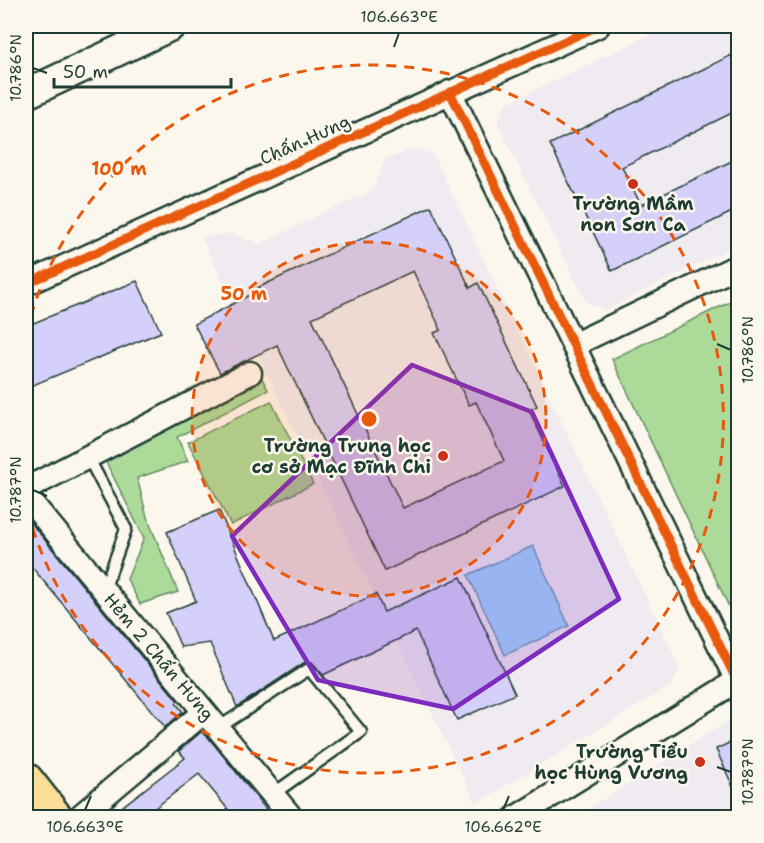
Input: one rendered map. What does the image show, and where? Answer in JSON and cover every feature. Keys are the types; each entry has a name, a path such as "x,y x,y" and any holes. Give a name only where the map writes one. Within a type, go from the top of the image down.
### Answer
{"main road":[{"path":"26,782 56,818"}],"street":[{"path":"26,94 171,26"},
{"name":"Chấn Hưng","path":"26,284 598,26"},
{"path":"450,92 738,681 515,818"},
{"path":"573,345 738,266"},
{"path":"26,489 250,373"},
{"name":"Hẻm 2 Chấn Hưng","path":"26,496 292,818"},
{"path":"78,818 211,720"}],"lane":[{"path":"88,457 126,529 104,590"},
{"path":"211,720 309,669 362,732 273,794"}],"highlighted area":[{"path":"412,365 532,412 619,599 453,709 318,680 232,536"}],"shaded area":[{"name":"Trường Mầm non Sơn Ca","path":"669,26 738,26 738,244 606,310 586,302 498,124 505,104"},
{"name":"Trường Trung học cơ sở Mạc Đĩnh Chi","path":"414,148 433,154 680,668 672,685 476,804 201,237 232,233 259,244 373,190 385,160"},
{"name":"Trường Tiểu học Hùng Vương","path":"738,715 738,817 591,817 586,810"}],"green space":[{"path":"738,298 738,626 612,359"},
{"path":"262,378 268,390 177,437 188,461 137,478 147,517 178,592 140,604 127,579 144,538 105,460"},
{"path":"271,401 313,484 231,525 188,442"}],"water":[{"path":"533,546 569,626 505,655 468,575"}],"building":[{"path":"738,52 738,110 622,167 641,205 738,158 738,209 612,271 550,144"},
{"path":"431,206 470,288 478,283 537,406 529,410 565,486 385,571 277,345 220,373 194,324 252,294 251,291","holes":["413,271 441,330 434,333 469,405 476,402 504,461 403,508 312,318"]},
{"path":"137,281 161,332 26,388 26,326"},
{"path":"219,510 274,641 376,594 384,612 461,577 515,694 457,720 416,631 323,675 312,662 305,662 237,707 210,643 181,647 166,613 196,601 167,532"},
{"path":"26,517 178,701 176,703 183,712 165,727 26,560"},
{"path":"201,732 208,737 273,818 235,818 199,774 142,818 132,818 123,806 185,758 179,751"},
{"path":"738,739 738,798 716,749"}],"cycle path":[{"path":"26,284 598,26"},
{"path":"450,92 737,681"}],"place":[{"name":"Trường Mầm non Sơn Ca","path":"633,184"},
{"name":"Trường Trung học cơ sở Mạc Đĩnh Chi","path":"443,456"},
{"name":"Trường Tiểu học Hùng Vương","path":"700,762"}]}
